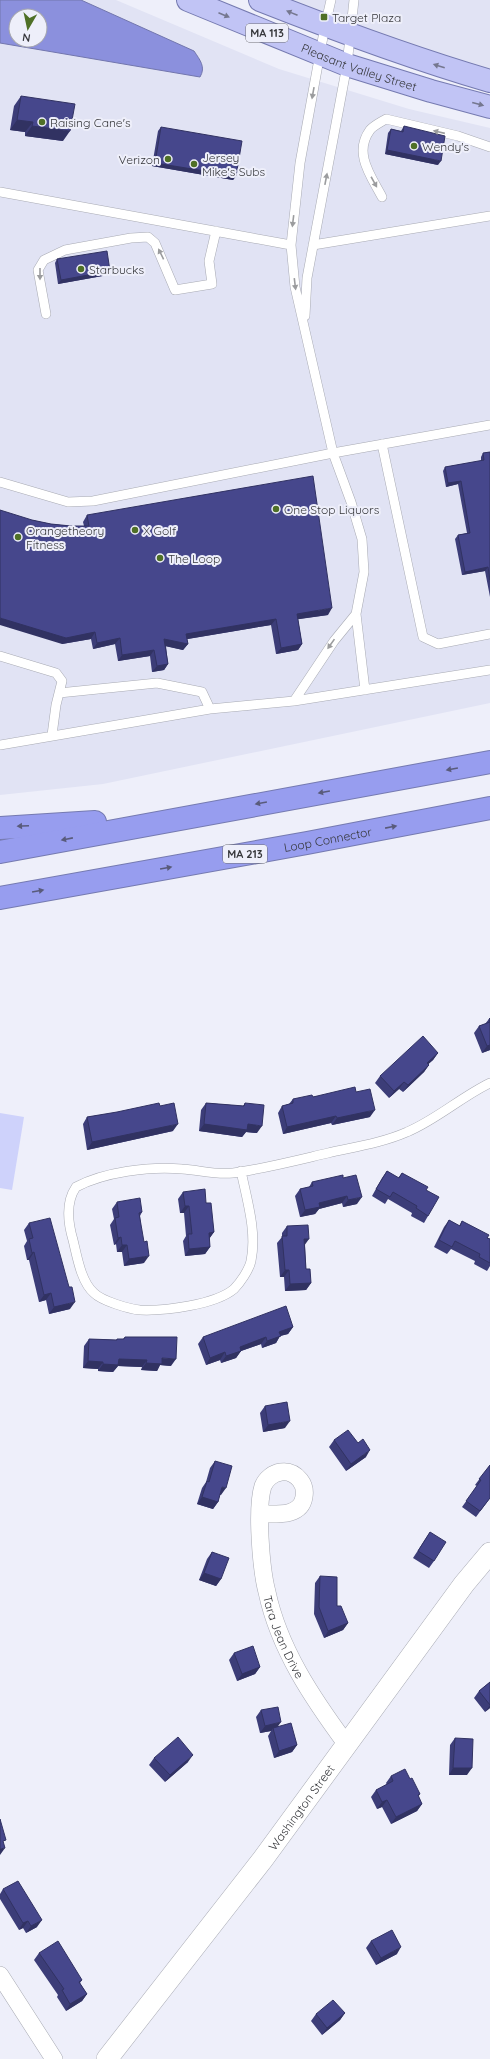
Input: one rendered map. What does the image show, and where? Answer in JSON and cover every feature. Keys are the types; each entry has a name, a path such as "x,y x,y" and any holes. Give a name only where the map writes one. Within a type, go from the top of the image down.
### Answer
{"highway":[{"path":"0,852 490,762"},
{"name":"Loop Connector","path":"0,898 307,843 490,808"},
{"path":"0,828 188,817"}],"main road":[{"name":"Pleasant Valley Street","path":"188,0 347,65 431,91 490,107"},
{"name":"MA 113","path":"260,0 325,26 434,65 490,81"}],"street":[{"name":"Tara Jean Drive","path":"261,1514 263,1572 273,1614 288,1653 308,1689 347,1745"},
{"name":"Washington Street","path":"107,2059 260,1863 464,1584 490,1553"},
{"path":"0,1975 54,2059"}],"lane":[{"path":"331,0 300,164 291,245 295,287 333,453 352,502 362,539 364,572 356,614 365,690"},
{"path":"304,327 307,278 347,65 354,0"},
{"path":"382,197 363,163 364,146 370,129 386,120 458,136 490,147"},
{"path":"0,192 291,245"},
{"path":"313,245 490,216"},
{"path":"46,314 38,270 44,260 65,250 131,238 148,237 156,243 174,290 212,284 209,261 216,231"},
{"path":"0,482 68,502 92,502 333,453 490,425"},
{"path":"382,444 423,637 438,644 490,634"},
{"path":"294,701 334,641 356,614"},
{"path":"0,656 56,674 62,681 52,735"},
{"path":"0,745 210,709 294,701 490,670"},
{"path":"59,693 157,683 202,692 210,709"},
{"path":"241,1171 252,1227 253,1246 250,1263 234,1289 218,1299 201,1304 138,1310 111,1302 94,1293 85,1280 70,1231 68,1216 69,1201 76,1187 95,1179 146,1168 182,1169 215,1173 241,1171 388,1139 408,1132 456,1104 470,1093 490,1083"}],"shaded area":[{"name":"The Loop","path":"0,0 116,0 279,69 409,109 490,128 490,703 103,784 0,795"},
{"path":"280,0 490,0 490,73"},
{"path":"0,1113 24,1117 12,1190 0,1188"}],"water":[{"path":"0,0 81,0 194,51 202,64 202,73 200,77 29,48 48,48 48,8 8,8 8,44 0,43"}],"building":[{"path":"21,96 75,104 70,131 32,126 33,122 17,120"},
{"name":"Wendy's","path":"404,126 445,136 441,161 387,150 391,129 403,132"},
{"path":"161,127 242,141 236,176 155,163"},
{"name":"Starbucks","path":"107,251 110,271 61,280 57,259"},
{"path":"490,452 490,580 488,567 465,572 458,535 470,533 461,481 448,483 445,467 484,460 483,453"},
{"name":"The Loop","path":"313,476 332,608 297,614 302,644 281,648 276,619 186,634 188,644 164,639 168,664 157,666 154,650 122,655 120,638 97,643 95,632 66,638 0,618 0,510 51,524 89,526 87,515"},
{"path":"490,1022 490,1045 487,1046 479,1026"},
{"path":"423,1036 438,1053 427,1063 429,1065 408,1085 404,1082 394,1091 380,1076"},
{"path":"355,1087 356,1092 370,1089 375,1110 337,1118 336,1116 287,1127 282,1106 293,1103 293,1099 312,1095 313,1097"},
{"path":"159,1103 160,1106 174,1103 178,1124 92,1142 87,1117"},
{"path":"206,1103 244,1106 245,1103 264,1105 262,1126 248,1124 247,1130 204,1124"},
{"path":"387,1171 399,1178 402,1173 428,1187 426,1190 439,1197 428,1216 416,1208 417,1206 393,1192 390,1197 376,1189"},
{"path":"343,1175 343,1178 356,1175 362,1197 348,1200 347,1196 319,1203 320,1207 305,1210 300,1189 313,1186 312,1182"},
{"path":"205,1189 206,1203 211,1203 214,1232 209,1233 210,1247 189,1249 188,1234 192,1234 189,1206 185,1206 183,1192"},
{"path":"140,1198 142,1212 139,1213 144,1242 147,1241 149,1256 129,1259 127,1245 122,1245 121,1237 118,1238 115,1218 119,1217 117,1202"},
{"path":"50,1218 69,1287 72,1287 75,1302 54,1307 51,1293 44,1295 34,1252 32,1253 29,1239 33,1238 29,1223"},
{"path":"449,1220 460,1226 462,1221 489,1235 487,1238 490,1239 490,1263 479,1257 480,1254 455,1241 452,1247 439,1240"},
{"path":"308,1225 309,1239 304,1239 306,1269 310,1269 311,1283 290,1284 289,1270 285,1270 282,1236 287,1236 287,1226"},
{"path":"286,1306 293,1327 279,1332 281,1336 267,1341 266,1337 240,1347 241,1351 226,1356 225,1352 210,1358 203,1337"},
{"path":"125,1337 177,1337 176,1359 162,1358 162,1364 146,1363 147,1360 119,1359 118,1365 88,1361 89,1339 117,1340 124,1339"},
{"path":"287,1402 290,1421 268,1425 265,1406"},
{"path":"348,1430 358,1443 363,1439 370,1450 351,1464 334,1440"},
{"path":"215,1461 232,1466 226,1488 222,1487 218,1502 202,1497 207,1481 209,1482"},
{"path":"490,1465 490,1498 480,1511 466,1501 481,1480 479,1479"},
{"path":"430,1532 446,1542 434,1561 418,1551"},
{"path":"212,1552 229,1558 221,1579 204,1573"},
{"path":"320,1576 337,1577 337,1606 341,1606 348,1623 328,1631 319,1607"},
{"path":"253,1646 260,1667 242,1674 234,1653"},
{"path":"490,1682 490,1705 479,1691"},
{"path":"278,1707 281,1722 265,1726 261,1710"},
{"path":"291,1723 297,1745 279,1751 273,1728"},
{"path":"178,1737 193,1755 170,1775 154,1758"},
{"path":"455,1738 473,1739 472,1768 453,1768"},
{"path":"405,1769 410,1779 412,1778 420,1794 418,1795 422,1804 396,1817 387,1800 382,1802 376,1790 393,1781 391,1776"},
{"path":"0,1819 6,1840 3,1841 5,1848 0,1849"},
{"path":"18,1881 42,1920 31,1926 28,1921 23,1923 3,1889"},
{"path":"392,1930 401,1947 381,1958 371,1941"},
{"path":"58,1941 82,1980 79,1982 87,1994 70,2004 62,1990 64,1989 39,1953"},
{"path":"333,2000 345,2013 327,2028 316,2014"}],"place":[{"name":"Target Plaza","path":"324,17"},
{"name":"Raising Cane's","path":"42,122"},
{"name":"Wendy's","path":"414,146"},
{"name":"Verizon","path":"168,159"},
{"name":"Jersey Mike's Subs","path":"194,164"},
{"name":"Starbucks","path":"81,269"},
{"name":"One Stop Liquors","path":"276,509"},
{"name":"X Golf","path":"135,530"},
{"name":"Orangetheory Fitness","path":"18,537"},
{"name":"The Loop","path":"160,558"}]}
